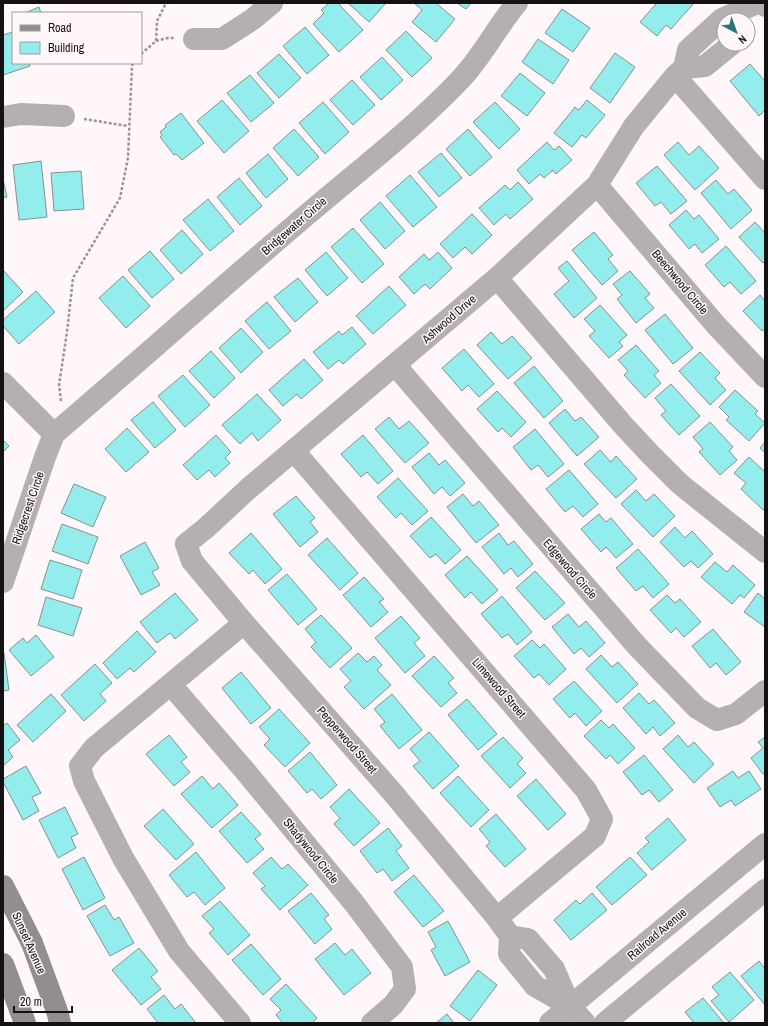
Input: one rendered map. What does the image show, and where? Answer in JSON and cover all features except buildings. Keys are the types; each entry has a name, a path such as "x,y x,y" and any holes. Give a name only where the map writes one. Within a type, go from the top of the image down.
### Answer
{"main road":[{"name":"Sunset Avenue","path":"3,886 32,943 60,1023"},
{"path":"3,964 25,1023"}],"street":[{"path":"194,39 222,39 253,19 272,3"},
{"name":"Bridgewater Circle","path":"54,434 427,112 459,81 486,48 508,13 517,3"},
{"name":"Ashwood Drive","path":"186,544 206,528 248,489 497,278 597,185 634,126 680,72 688,50 722,19 757,3"},
{"path":"755,12 761,3 765,6"},
{"path":"722,52 705,66 680,72 765,179"},
{"path":"3,117 20,114 64,116"},
{"name":"Beechwood Circle","path":"597,185 715,324 765,377"},
{"path":"497,278 623,425 650,454 680,484 765,552"},
{"name":"Edgewood Circle","path":"395,366 637,646 697,708 717,720 736,714 765,691"},
{"path":"3,383 54,434"},
{"name":"Ridgecrest Circle","path":"3,582 54,434"},
{"name":"Limewood Street","path":"294,451 586,790 602,819 595,836 497,918"},
{"name":"Pepperwood Street","path":"186,544 192,561 244,623 393,792 497,918 510,936 528,939 554,969 570,1006 585,1023"},
{"path":"240,1023 179,951 123,858 84,781 80,766 94,748 244,623"},
{"name":"Shadywood Circle","path":"170,685 271,802 354,903 402,967 405,989 393,1005 372,1023"},
{"name":"Railroad Avenue","path":"550,1023 765,844"},
{"path":"605,1023 765,890"}],"path":[{"path":"142,53 156,41 157,21 165,5 168,3"},
{"path":"61,403 59,385 74,278 120,198 128,158 128,126 133,64"},
{"path":"64,116 128,126"}]}
